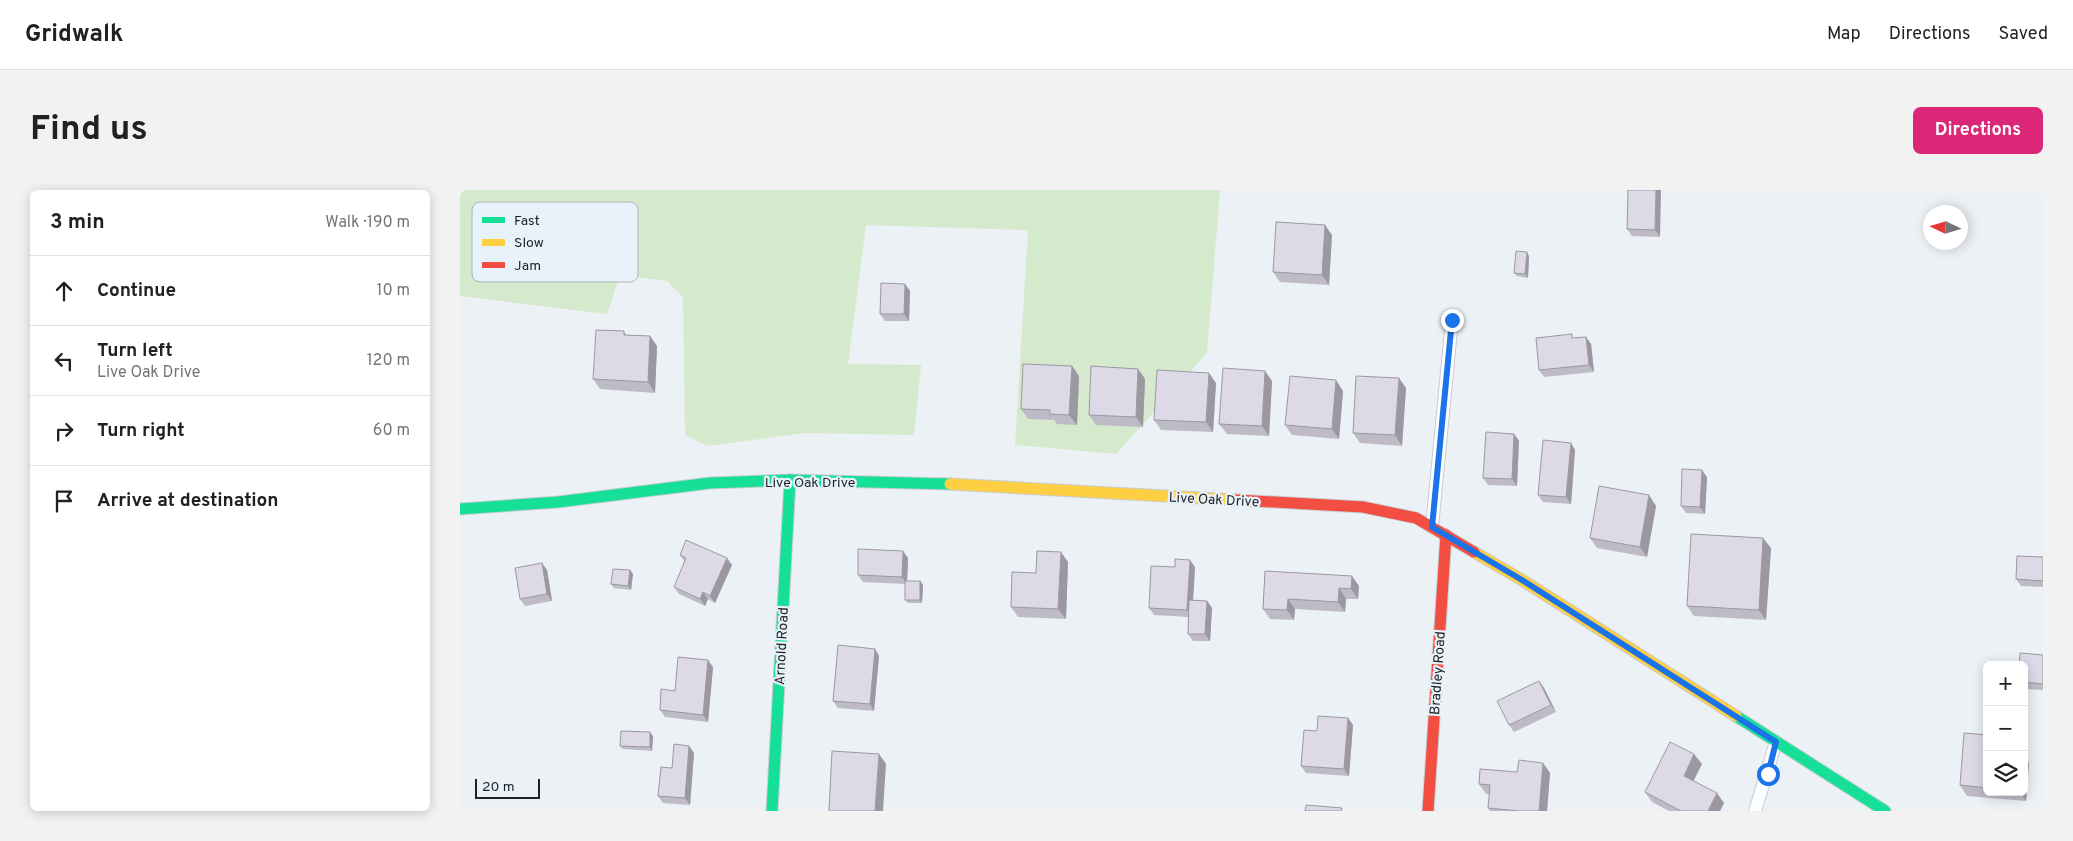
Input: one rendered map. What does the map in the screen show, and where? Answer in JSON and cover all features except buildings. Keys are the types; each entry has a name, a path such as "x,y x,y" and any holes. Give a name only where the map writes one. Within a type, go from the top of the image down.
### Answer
{"main road":[{"name":"Live Oak Drive","path":"460,509 558,502 710,483 790,480 938,483 1363,507 1416,518 1522,580 1885,811"},
{"name":"Arnold Road","path":"772,811 790,480"},
{"name":"Bradley Road","path":"1428,811 1446,535"}],"lane":[{"path":"1432,527 1452,320"},
{"path":"1755,811 1776,742"}],"green space":[{"path":"460,190 1220,190 1207,353 1116,454 1015,445 1028,230 866,225 848,364 921,365 914,435 805,433 708,446 685,435 683,297 667,281 638,277 638,202 472,202 472,282 618,282 607,314 460,296"}],"traffic: fast":[{"path":"460,509 558,502 710,483 790,480 950,484"},
{"path":"772,811 790,480"},
{"path":"1736,716 1885,811"}],"traffic: slow":[{"path":"950,484 1237,500"},
{"path":"1474,552 1522,580 1736,716"}],"traffic: jam":[{"path":"1237,500 1363,507 1416,518 1474,552"},
{"path":"1428,811 1446,535"}],"route":[{"path":"1452,320 1432,527 1522,580 1776,742 1768,774"}]}
